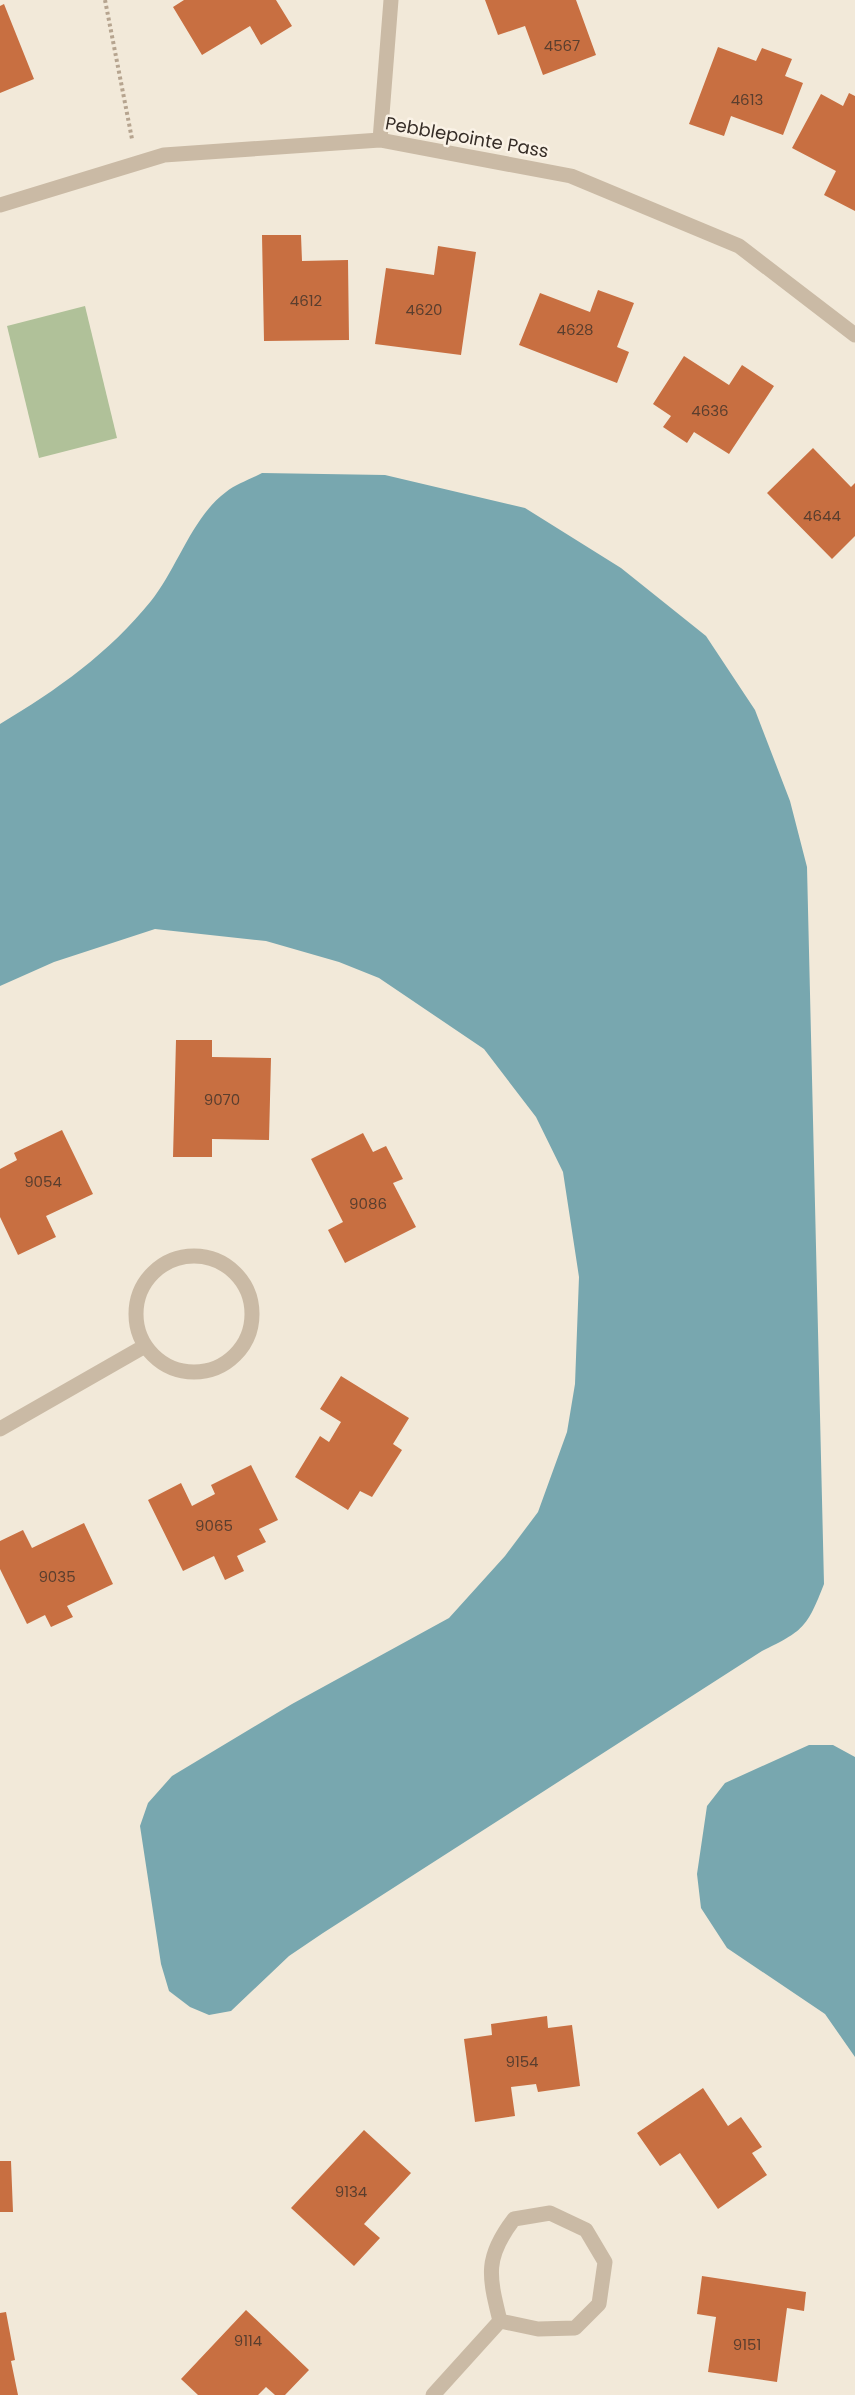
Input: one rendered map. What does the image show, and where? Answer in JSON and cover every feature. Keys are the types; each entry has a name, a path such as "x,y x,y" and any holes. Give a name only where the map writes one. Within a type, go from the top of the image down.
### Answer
{"street":[{"path":"380,140 391,0"},
{"name":"Pebblepointe Pass","path":"0,204 164,155 380,140 571,176 739,246 855,335"},
{"path":"185,1257 204,1257 222,1263 238,1274 248,1291 253,1309 251,1329 243,1346 230,1360 213,1370 194,1372 167,1364 145,1346 137,1328 136,1309 141,1291 151,1274 167,1263 185,1257"},
{"path":"0,1429 145,1346"},
{"path":"550,2213 586,2230 605,2262 599,2304 574,2328 538,2329 501,2321 490,2279 498,2240 514,2219 550,2213"},
{"path":"433,2395 501,2321"}],"path":[{"path":"105,0 137,163"}],"green space":[{"path":"85,306 117,438 39,458 7,326"}],"water":[{"path":"262,473 385,475 525,508 621,568 706,636 755,710 790,801 807,867 824,1584 808,1619 795,1633 762,1651 323,1933 289,1956 231,2011 209,2015 190,2007 169,1991 161,1964 140,1826 148,1803 172,1776 292,1704 449,1618 505,1556 538,1512 567,1432 575,1384 579,1277 563,1172 536,1117 484,1049 379,978 339,962 266,941 155,929 54,962 0,986 0,724 62,684 118,637 151,601 194,529 214,503 230,489"},
{"path":"809,1745 833,1745 855,1757 855,2057 825,2014 727,1948 701,1908 697,1874 707,1806 725,1783"}],"building":[{"path":"184,0 276,0 292,26 261,45 250,26 202,55 173,7"},
{"path":"485,0 576,0 596,55 543,75 525,26 498,35"},
{"path":"4,4 34,79 0,93 0,6"},
{"path":"718,47 756,61 762,48 792,59 785,76 803,83 783,135 731,116 724,136 689,124"},
{"path":"849,93 855,96 855,211 824,195 836,171 792,148 821,94 843,106"},
{"path":"262,235 301,235 302,261 348,260 349,340 264,341"},
{"path":"438,246 476,252 461,355 375,344 386,268 434,275"},
{"path":"598,290 634,303 617,347 629,352 617,383 519,345 540,293 590,312"},
{"path":"684,356 729,385 742,365 774,386 729,454 694,432 687,443 663,427 671,416 653,404"},
{"path":"813,448 851,487 855,483 855,536 832,559 767,493"},
{"path":"176,1040 212,1040 212,1057 271,1058 269,1140 212,1139 212,1157 173,1157"},
{"path":"62,1130 93,1194 46,1216 56,1237 18,1255 0,1217 0,1169 17,1160 14,1153"},
{"path":"363,1133 373,1152 386,1146 403,1179 393,1183 416,1227 345,1263 328,1230 343,1222 311,1159"},
{"path":"341,1376 409,1418 393,1444 402,1450 372,1497 360,1491 348,1510 295,1477 320,1436 329,1442 341,1422 320,1409"},
{"path":"251,1465 278,1520 259,1529 266,1542 237,1556 244,1571 225,1580 214,1556 183,1571 148,1500 181,1483 192,1506 215,1494 211,1485"},
{"path":"84,1523 113,1584 67,1606 73,1617 51,1627 45,1615 27,1624 0,1569 0,1541 23,1530 32,1548"},
{"path":"547,2016 548,2028 572,2025 580,2086 538,2092 536,2084 511,2087 515,2116 475,2122 464,2039 492,2035 491,2024"},
{"path":"703,2088 728,2126 741,2117 762,2147 752,2153 767,2175 718,2209 680,2153 660,2166 637,2133"},
{"path":"364,2130 411,2173 364,2224 380,2238 354,2266 291,2208"},
{"path":"0,2161 11,2161 13,2212 0,2212"},
{"path":"702,2276 806,2292 804,2311 787,2308 777,2382 708,2372 716,2317 697,2314"},
{"path":"246,2310 309,2370 285,2395 275,2395 266,2387 258,2395 198,2395 181,2379"},
{"path":"6,2312 15,2360 11,2361 18,2395 0,2395 0,2313"}]}
